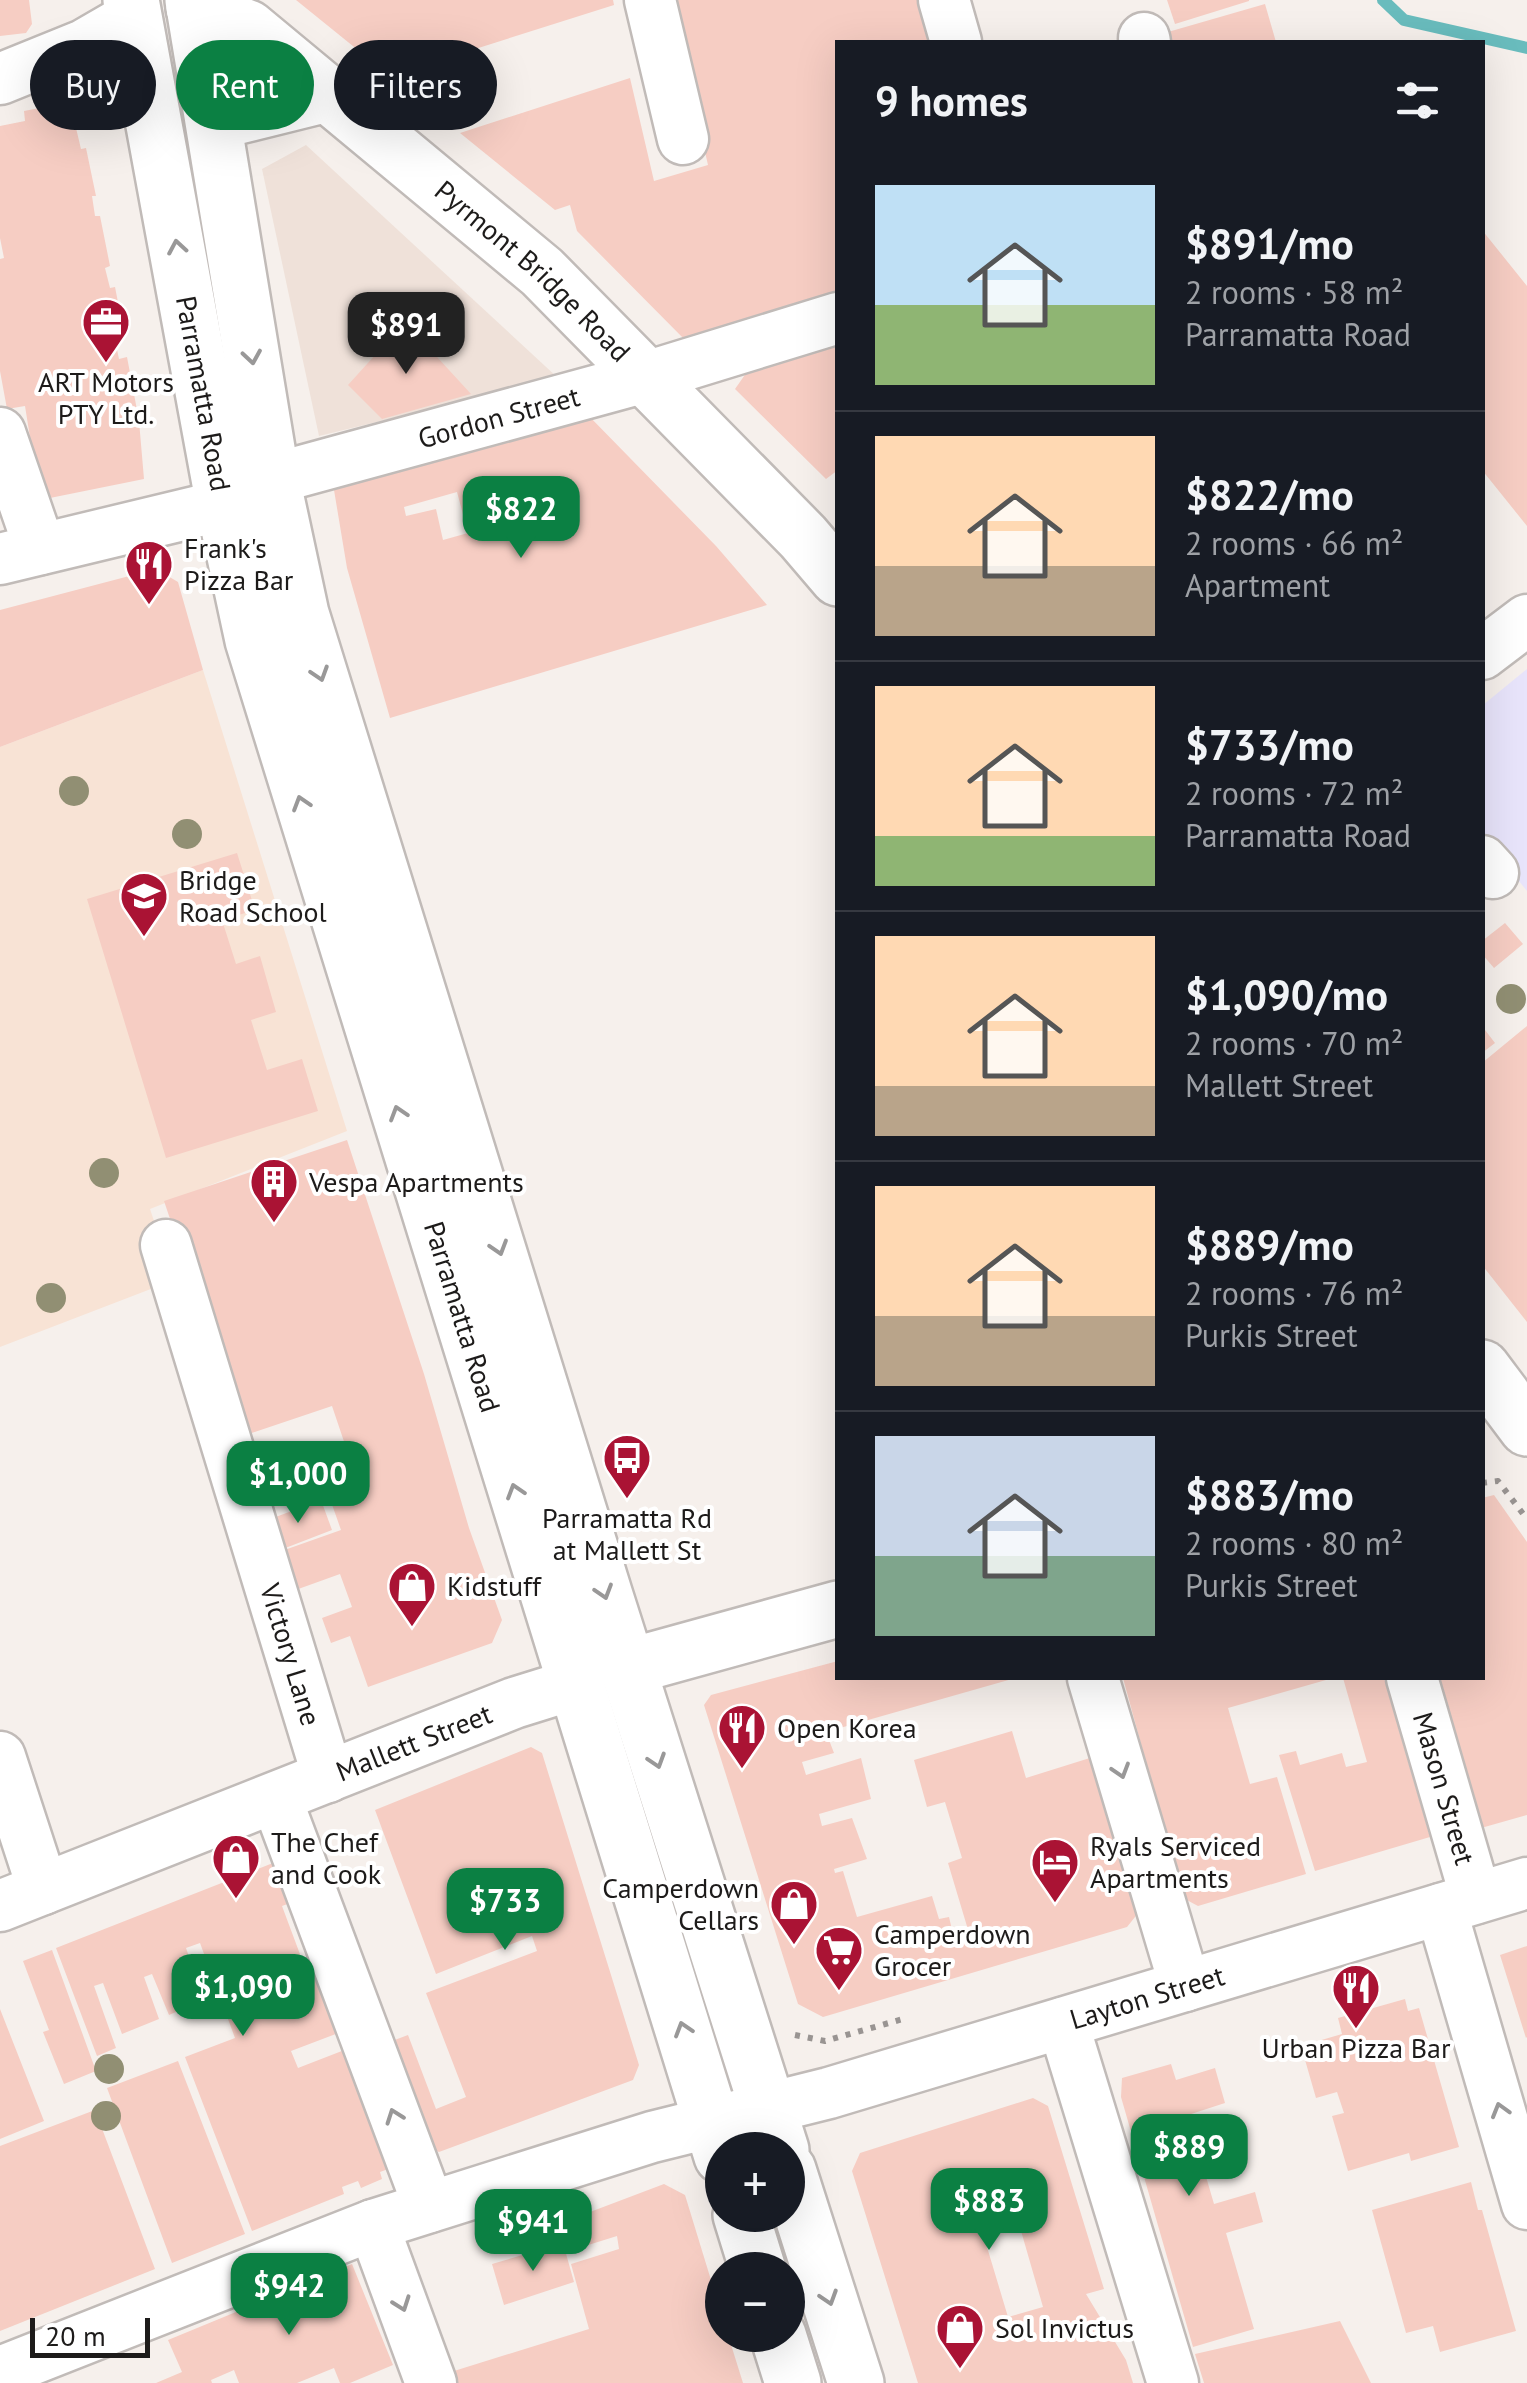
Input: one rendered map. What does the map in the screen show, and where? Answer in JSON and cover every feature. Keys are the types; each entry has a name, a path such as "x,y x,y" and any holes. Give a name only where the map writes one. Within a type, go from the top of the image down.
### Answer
{"main road":[{"path":"133,8 194,4"},
{"name":"Parramatta Road","path":"194,4 200,40"},
{"name":"Pyrmont Bridge Road","path":"194,4 248,28 542,272 803,537 835,574"},
{"name":"Parramatta Road","path":"133,8 224,505 253,640 715,2132"},
{"path":"314,97 327,94"},
{"name":"Parramatta Road","path":"215,130 272,478 301,614 774,2129"},
{"path":"1485,1373 1515,1426"},
{"name":"Mallett Street","path":"575,1684 835,1610"},
{"path":"805,2223 856,2383"},
{"path":"783,2352 793,2383"}],"street":[{"path":"650,0 684,139"},
{"path":"944,0 955,40"},
{"path":"0,79 84,45 133,8"},
{"name":"Gordon Street","path":"272,478 646,377 835,319"},
{"path":"0,434 20,554 224,505"},
{"path":"1485,652 1527,620"},
{"name":"Victory Lane","path":"166,1245 328,1777"},
{"path":"1094,1680 1185,1986"},
{"name":"Mason Street","path":"1412,1680 1527,2204"},
{"name":"Mallett Street","path":"21,1898 514,1703 575,1684"},
{"path":"0,1758 21,1898"},
{"path":"276,1798 428,2207"},
{"name":"Layton Street","path":"774,2129 1063,2023 1527,1883"},
{"path":"1063,2023 1174,2383"},
{"name":"Layton Street","path":"27,2371 373,2225 652,2137 705,2139"},
{"path":"373,2225 432,2383"}],"path":[{"path":"1485,1483 1498,1481 1527,1518"},
{"path":"792,2026 796,2037"}],"shaded area":[{"path":"306,145 558,378 319,436 262,169"},
{"path":"1527,669 1527,891 1485,839 1485,703"},
{"name":"Bridge Road School","path":"203,670 347,1131 150,1209 158,1233 142,1242 156,1287 0,1347 0,747"}],"building":[{"path":"0,0 29,0 32,24 26,33 0,36"},
{"path":"296,0 613,0 614,5 497,42 345,40"},
{"path":"670,0 917,0 927,40 835,40 835,301 689,344 577,231 570,205 555,210 460,133 497,130 497,121 630,78 654,181 708,165"},
{"path":"1167,0 1249,0 1249,1 1175,24"},
{"path":"1265,4 1275,40 1170,40 1168,32"},
{"path":"30,110 30,130 76,130 81,149 86,148 96,196 92,196 95,216 100,216 110,266 105,268 110,288 115,287 125,338 115,340 119,359 127,357 137,410 130,411 132,423 139,421 144,479 40,500 25,406 7,409 0,371 0,259 4,258 0,238 0,126 25,121 24,111"},
{"path":"1485,234 1527,286 1527,526 1485,474"},
{"path":"405,322 471,394 382,419 348,385"},
{"path":"835,336 835,472 826,479 735,389 756,359"},
{"path":"586,413 716,546 767,605 390,718 347,568 332,478","holes":["457,492 468,533 443,540 436,509 406,516 404,507"]},
{"path":"156,569 178,582 203,670 0,747 0,610"},
{"path":"237,853 255,910 222,920 236,964 260,956 276,1012 251,1020 267,1070 302,1059 318,1111 166,1158 87,899"},
{"path":"1505,923 1523,944 1494,968 1485,958 1485,939"},
{"path":"1527,1026 1527,1322 1485,1269 1485,1061"},
{"path":"1485,1030 1495,1043 1485,1051"},
{"path":"347,1140 424,1374 469,1528 502,1620 492,1643 368,1687 350,1636 331,1643 322,1618 352,1607 340,1574 290,1592 276,1553 341,1530 329,1496 359,1486 332,1406 243,1436 164,1201"},
{"path":"1494,1495 1527,1542 1527,1815 1474,1830 1428,1680 1485,1680 1485,1497"},
{"path":"321,1500 332,1530 275,1552 265,1521"},
{"path":"835,1662 835,1680 1008,1680 826,1732 834,1753 802,1762 806,1775 861,1758 871,1799 819,1814 822,1826 852,1818 867,1859 834,1869 835,1873 843,1871 857,1917 932,1896 939,1919 949,1917 954,1938 969,1933 948,1863 962,1858 945,1802 927,1807 914,1760 1012,1731 1026,1778 1093,1757 1139,1912 1127,1927 823,2017 798,2004 704,1705 711,1695"},
{"path":"1124,1680 1326,1680 1228,1708 1250,1784 1277,1777 1306,1874 1198,1906 1183,1898"},
{"path":"1344,1680 1385,1680 1430,1837 1315,1871 1279,1755 1296,1751 1300,1765 1342,1753 1346,1767 1367,1762"},
{"path":"531,1747 542,1753 639,2065 633,2080 439,2152 421,2143 384,2044 408,2035 436,2109 466,2097 426,1993 537,1951 532,1936 436,1974 375,1810"},
{"path":"278,1861 293,1902 282,1906 304,1965 315,1961 341,2032 291,2051 298,2068 347,2049 391,2168 380,2172 382,2179 361,2188 358,2181 342,2187 344,2194 252,2231 185,2057 235,2038 200,1943 186,1948 204,2000 169,2015 152,1974 144,1977 159,2019 122,2034 103,1983 94,1986 116,2048 97,2056 56,1948"},
{"path":"1527,1946 1527,2037 1526,2038 1500,1955"},
{"path":"52,1950 96,2071 64,2084 43,2032 49,2030 23,1961"},
{"path":"1405,1999 1408,2011 1419,2008 1459,2147 1411,2161 1409,2153 1348,2171 1332,2116 1344,2113 1337,2092 1316,2098 1301,2046 1342,2034 1338,2018"},
{"path":"0,2009 44,2121 0,2139"},
{"path":"178,2061 245,2234 172,2263 107,2088"},
{"path":"1171,2064 1176,2080 1215,2068 1225,2103 1188,2115 1214,2204 1255,2192 1263,2222 1226,2233 1254,2329 1193,2347 1121,2097 1122,2078"},
{"path":"1033,2098 1048,2106 1104,2289 1086,2294 1126,2360 1133,2383 918,2383 852,2171 860,2153","holes":["1017,2217 1043,2307 1008,2317 981,2227"]},
{"path":"95,2110 155,2269 0,2331 0,2146"},
{"path":"1471,2182 1516,2331 1440,2352 1433,2326 1406,2333 1372,2210"},
{"path":"664,2184 685,2195 705,2260 705,2352 733,2352 743,2383 458,2383 454,2371 589,2329 571,2264 619,2249 617,2236 569,2251 561,2223"},
{"path":"563,2243 574,2282 504,2305 492,2264"},
{"path":"352,2264 393,2365 350,2383 340,2383 334,2368 297,2383 239,2383 234,2370 211,2380 212,2383 156,2383 182,2372 168,2340"},
{"path":"1340,2321 1371,2383 1204,2383 1195,2354"}],"waterway":[{"path":"1383,0 1404,20 1527,48"}],"place":[{"name":"ART Motors PTY Ltd.","path":"106,364"},
{"name":"Frank's Pizza Bar","path":"149,606"},
{"name":"Bridge Road School","path":"144,938"},
{"name":"Vespa Apartments","path":"274,1224"},
{"name":"Parramatta Rd at Mallett St","path":"627,1500"},
{"name":"Kidstuff","path":"412,1628"},
{"name":"Open Korea","path":"742,1770"},
{"name":"The Chef and Cook","path":"236,1900"},
{"name":"Ryals Serviced Apartments","path":"1055,1904"},
{"name":"Camperdown Cellars","path":"794,1946"},
{"name":"Camperdown Grocer","path":"839,1992"},
{"name":"Urban Pizza Bar","path":"1356,2030"},
{"name":"Sol Invictus","path":"960,2370"}]}
